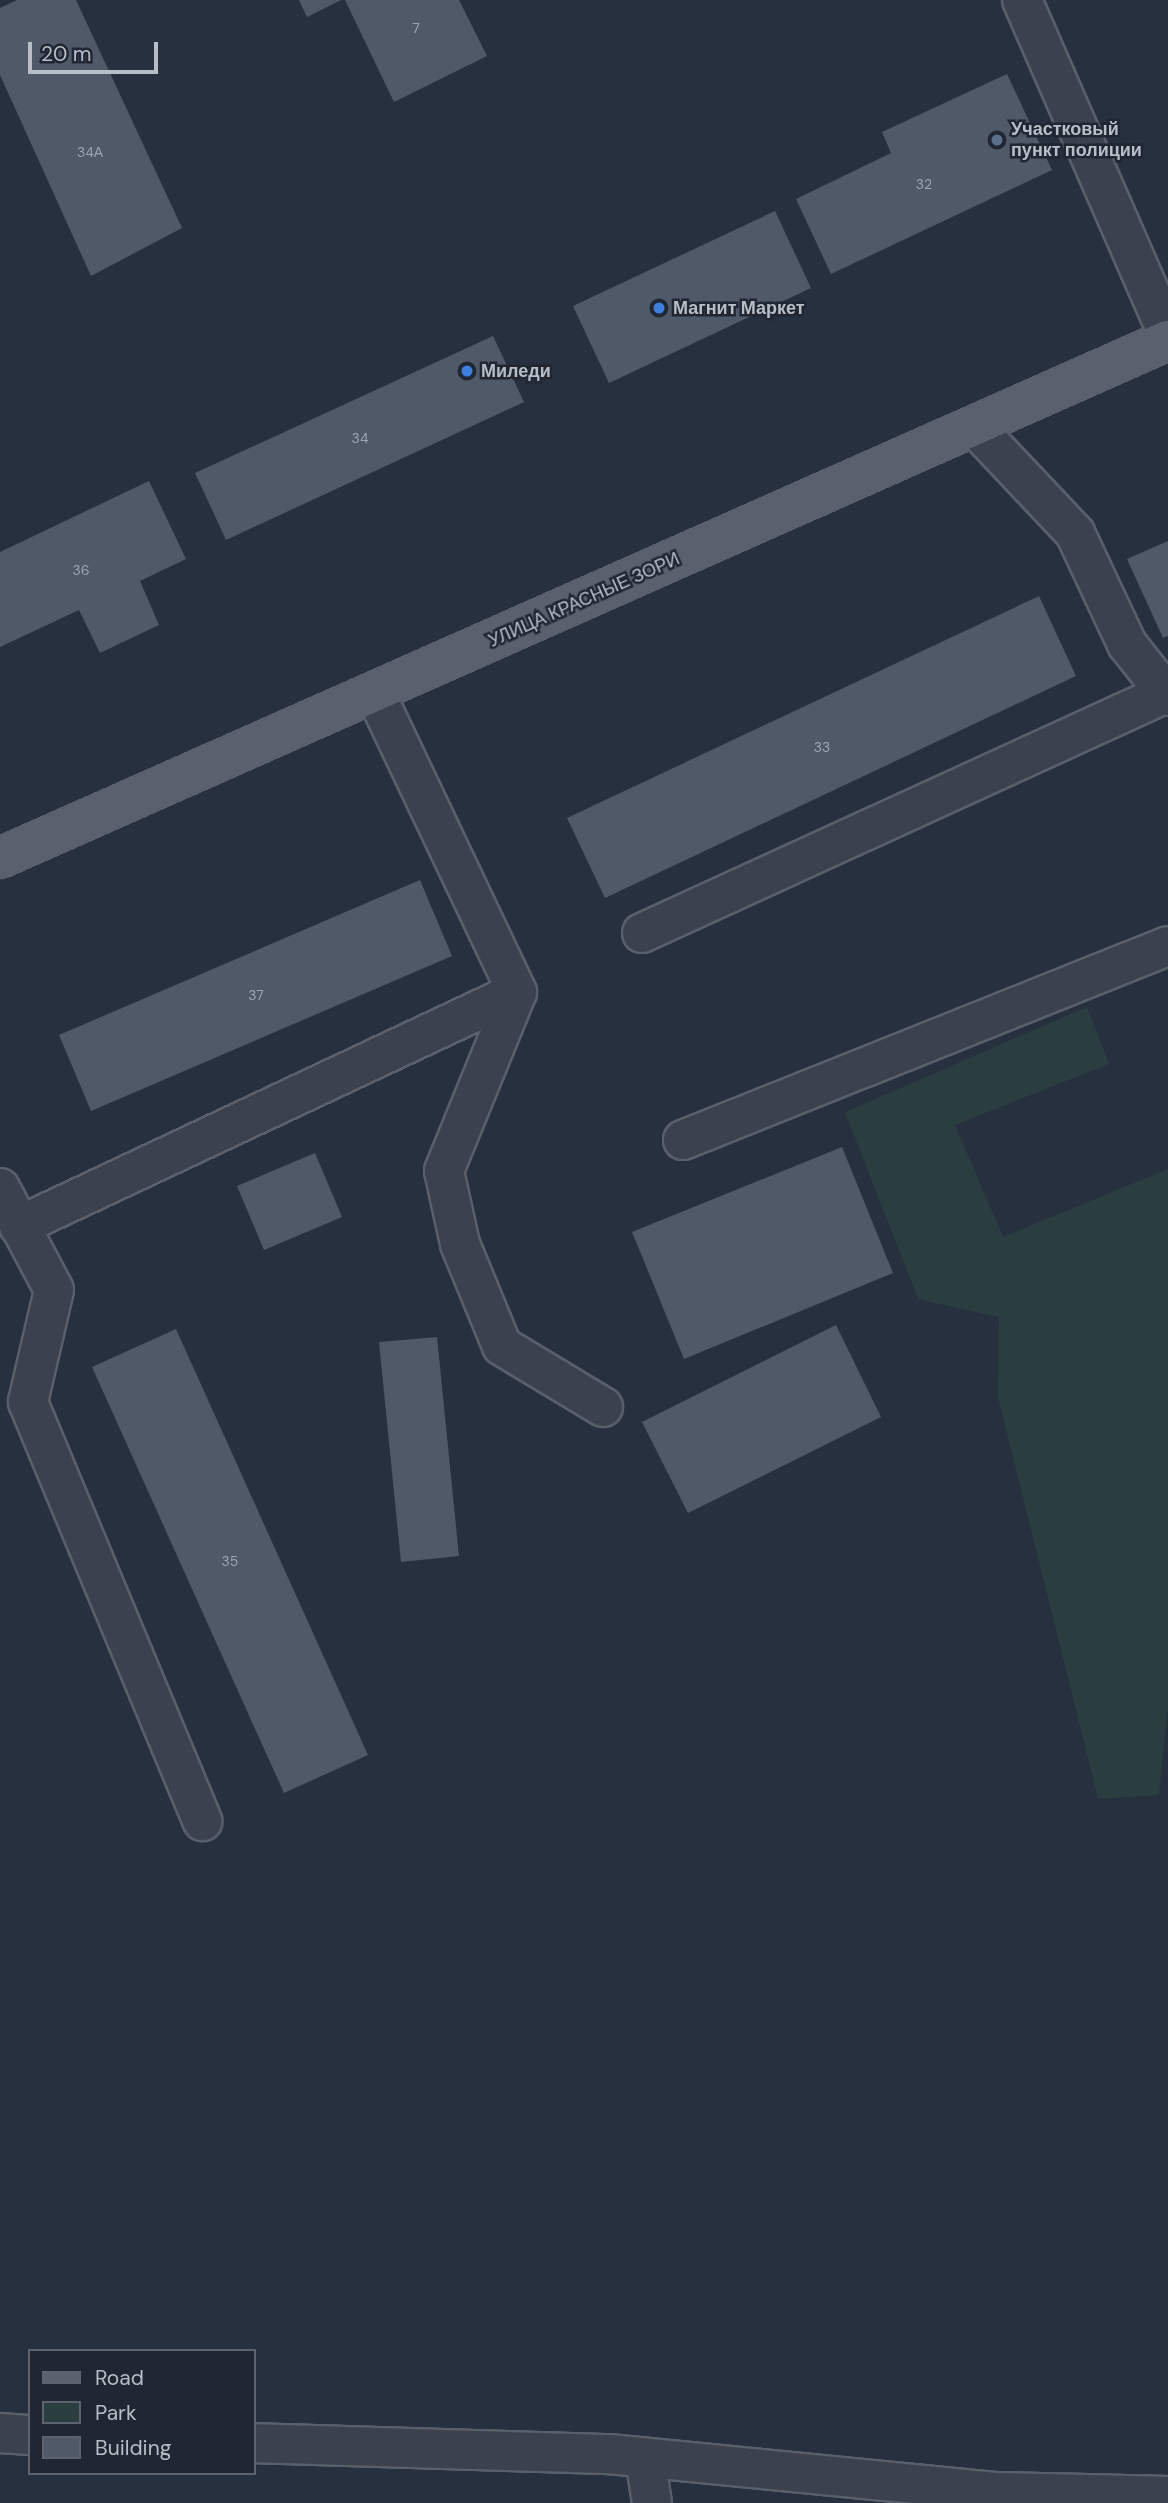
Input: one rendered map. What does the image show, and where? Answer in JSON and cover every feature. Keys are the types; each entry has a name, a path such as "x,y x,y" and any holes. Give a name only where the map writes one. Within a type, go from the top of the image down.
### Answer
{"main road":[{"name":"УЛИЦА КРАСНЫЕ ЗОРИ","path":"0,858 1168,340"}],"street":[{"path":"1022,0 1168,334"},
{"path":"642,933 1166,695 1126,644 1075,533 975,426"},
{"path":"375,693 517,992 444,1171 460,1244 502,1346 603,1407"},
{"path":"683,1140 1168,946"},
{"path":"19,1226 517,992"},
{"path":"0,1188 54,1290 28,1402 202,1821"},
{"path":"0,2433 28,2435"},
{"path":"256,2442 645,2458 997,2492 1168,2496"},
{"path":"645,2458 652,2503"}],"green space":[{"path":"1087,1007 1109,1064 955,1125 1003,1237 1168,1169 1168,1706 1159,1795 1098,1799 998,1397 999,1317 918,1299 845,1112"}],"building":[{"path":"17,0 76,0 182,228 91,276 0,75 0,8"},
{"path":"299,0 341,0 307,17"},
{"path":"345,0 459,0 487,56 394,102"},
{"path":"1007,74 1052,170 831,274 796,199 891,153 882,132"},
{"path":"775,211 811,288 609,383 573,306"},
{"path":"493,336 524,402 226,540 195,473"},
{"path":"149,481 186,559 140,581 159,625 100,653 79,610 0,647 0,552"},
{"path":"1168,541 1168,636 1163,638 1127,559"},
{"path":"1039,596 1076,676 605,898 567,818"},
{"path":"420,880 452,956 91,1111 59,1035"},
{"path":"842,1147 893,1273 684,1359 632,1232"},
{"path":"315,1153 342,1217 264,1250 237,1186"},
{"path":"836,1325 881,1417 688,1513 642,1422"},
{"path":"176,1329 368,1755 284,1793 92,1367"},
{"path":"437,1337 459,1556 401,1562 379,1342"}],"place":[{"name":"Участковый пункт полиции","path":"997,140"},
{"name":"Магнит Маркет","path":"659,308"},
{"name":"Миледи","path":"467,371"}]}
